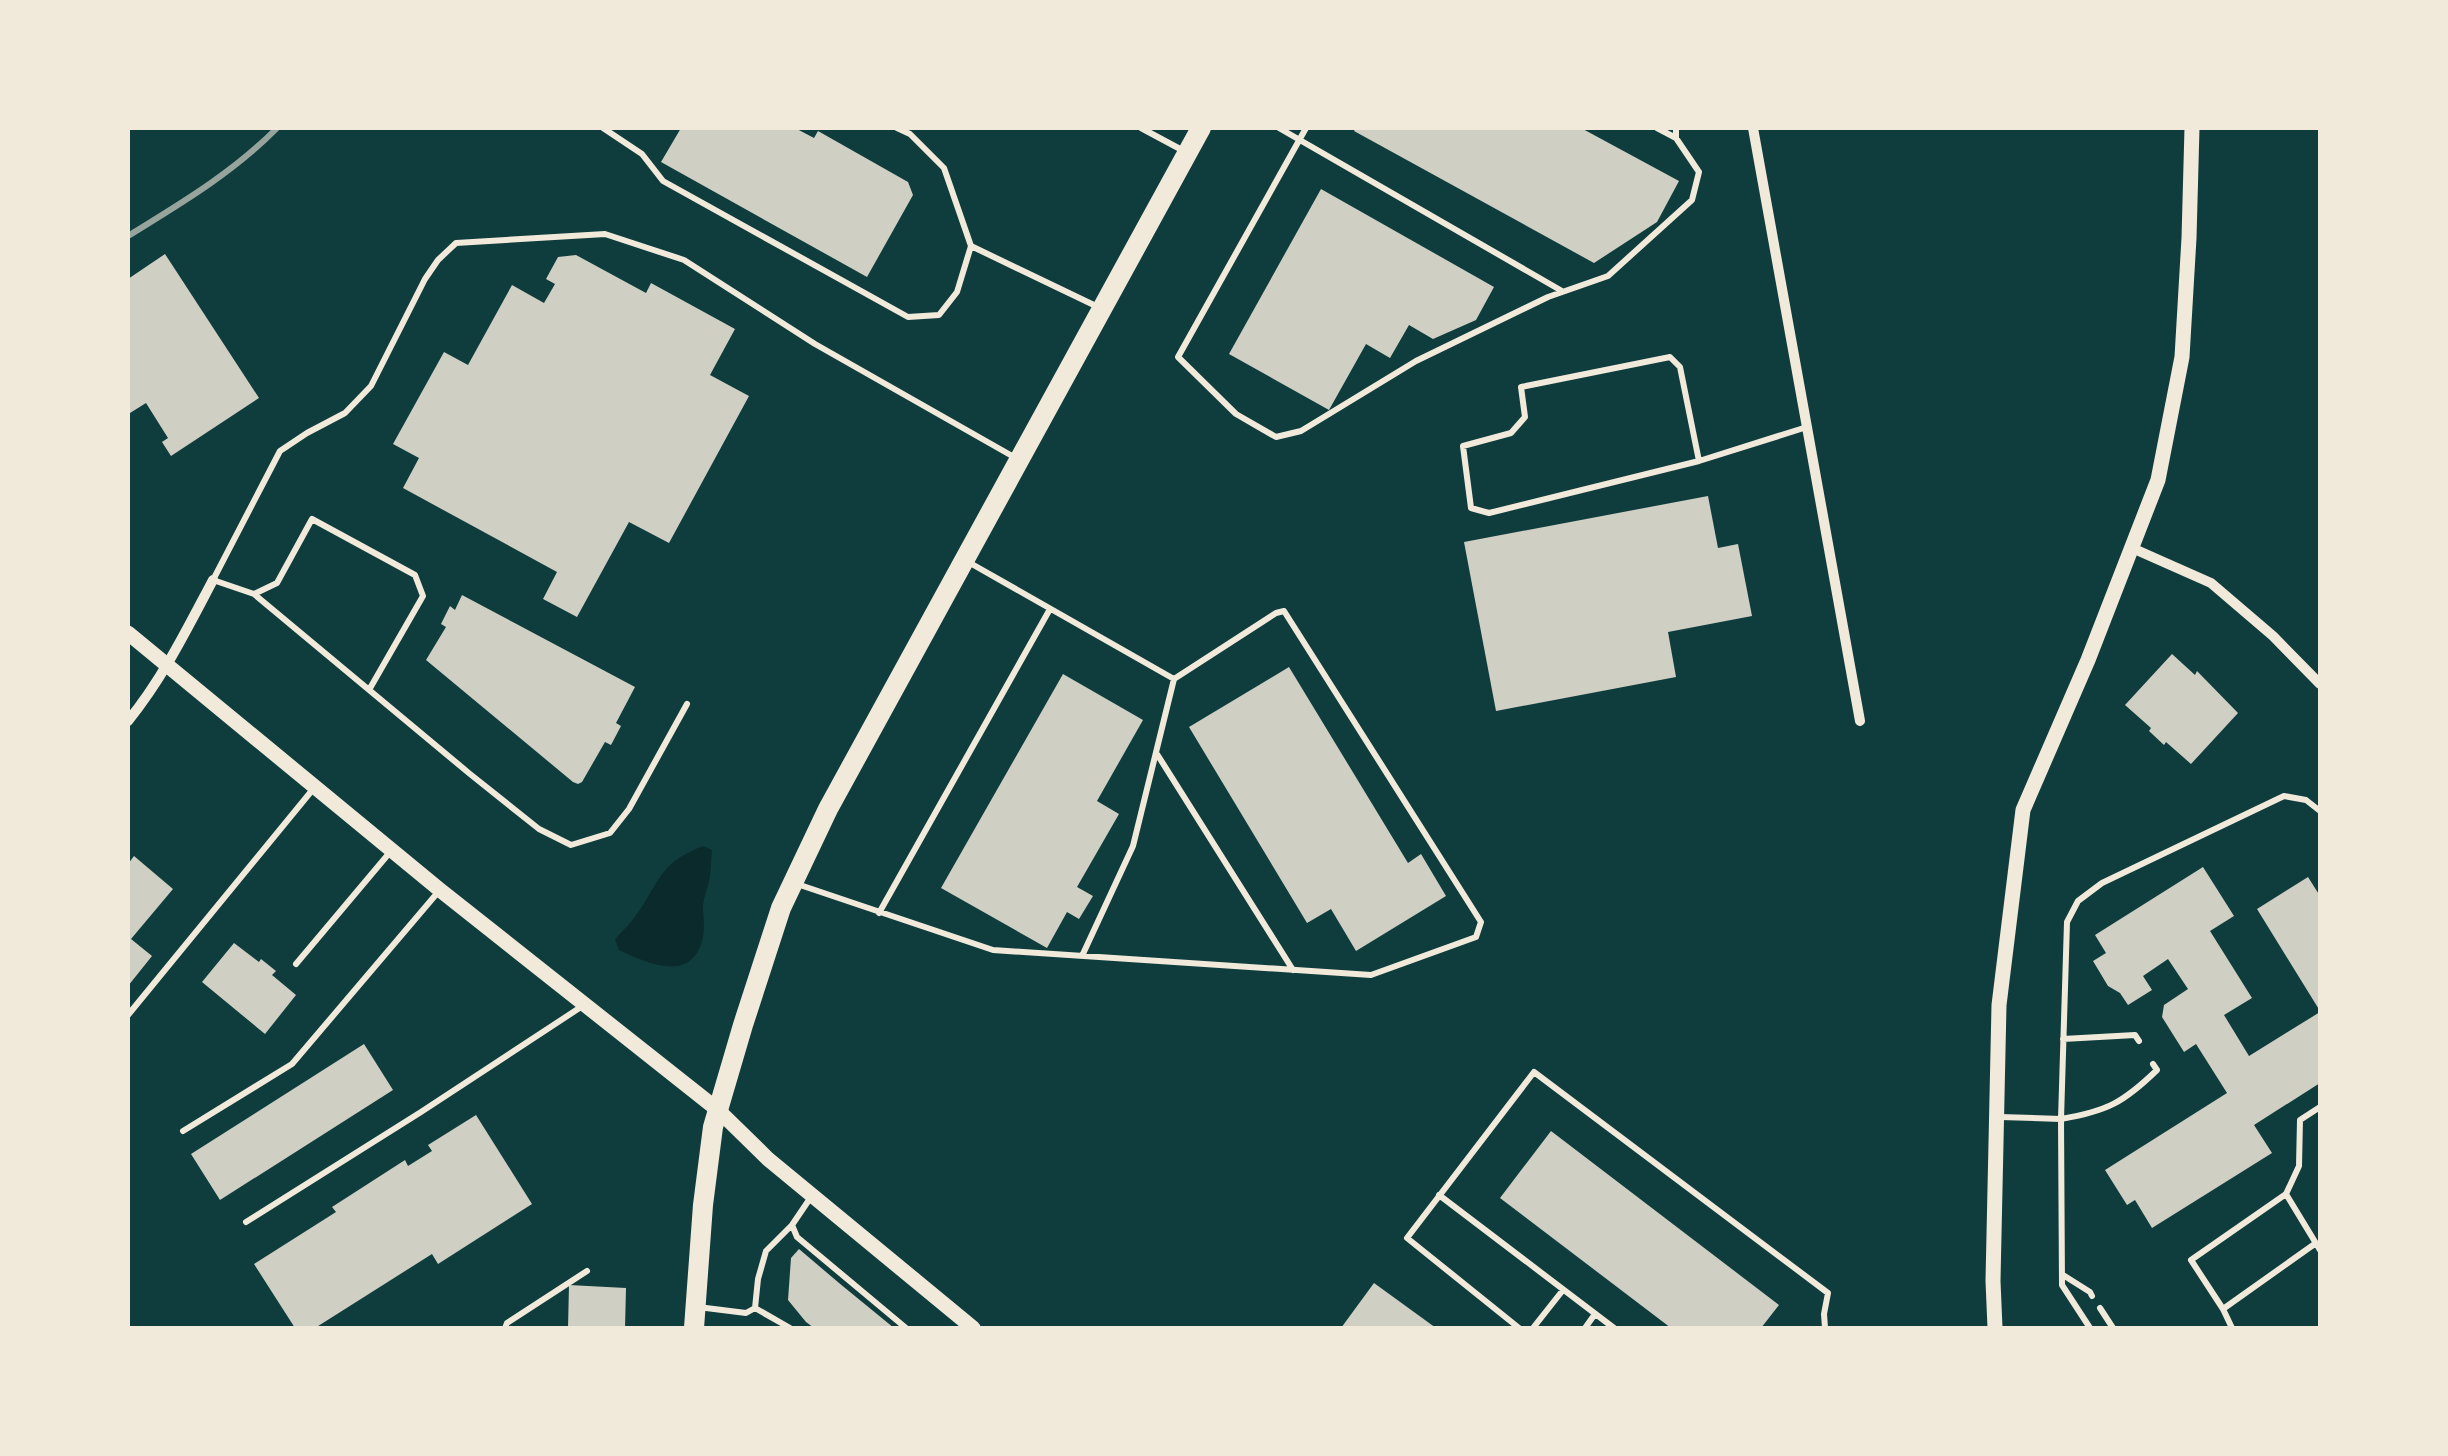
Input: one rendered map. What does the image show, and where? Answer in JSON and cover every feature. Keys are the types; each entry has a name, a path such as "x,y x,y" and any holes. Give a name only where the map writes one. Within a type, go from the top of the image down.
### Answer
{"main road":[{"path":"694,1328 702,1205 713,1127 781,908 828,809 1201,128"}],"street":[{"path":"1752,128 1860,721"},
{"path":"1994,1328 2000,1005 2023,810 2088,660 2158,480 2182,357 2192,128"},
{"path":"2132,548 2211,583 2273,636 2320,684"},
{"path":"128,721 167,666 213,580"},
{"path":"128,632 440,890 718,1110 768,1159 973,1328"}],"lane":[{"path":"603,128 642,154 662,181 908,316 939,315 957,292 971,246 944,168 910,134 898,128"},
{"path":"1141,128 1188,152"},
{"path":"1279,128 1562,291"},
{"path":"1306,128 1178,357 1236,414 1276,437 1301,431 1416,362 1562,291 1608,276 1692,200 1699,172 1676,138 1657,128"},
{"path":"1676,128 1676,138"},
{"path":"687,704 629,809 610,833 572,845 540,829 254,594 213,580 280,451 345,414 371,386 425,279 456,243 605,234 684,260 815,344 1019,460"},
{"path":"971,246 1102,309"},
{"path":"1699,461 1680,368 1670,357 1521,387 1525,417 1511,433 1463,446 1471,508 1489,512 1699,461 1807,427"},
{"path":"254,594 277,583 312,519 415,575 423,596 369,690"},
{"path":"964,560 1174,680"},
{"path":"879,912 1050,608"},
{"path":"793,882 993,950 1082,956 1293,970 1371,975 1476,937 1482,922 1284,610 1174,680 1133,846 1082,956"},
{"path":"1156,753 1293,970"},
{"path":"128,1015 315,787"},
{"path":"2090,1328 2062,1286 2061,1119 2067,922 2078,900 2102,883 2284,796 2306,800 2320,811"},
{"path":"296,964 392,850"},
{"path":"183,1131 292,1064 440,890"},
{"path":"246,1222 585,1004"},
{"path":"2064,1039 2135,1035 2139,1041"},
{"path":"1997,1116 2061,1119 2095,1113 2132,1094 2158,1070 2153,1064"},
{"path":"1519,1328 1406,1238 1534,1072 1828,1293 1825,1328"},
{"path":"2232,1328 2192,1260 2286,1194 2298,1166 2300,1120 2320,1107"},
{"path":"2223,1309 2318,1247 2286,1194"},
{"path":"1440,1195 1614,1328"},
{"path":"756,1308 758,1279 766,1251 792,1225 812,1196"},
{"path":"792,1225 797,1237 906,1328"},
{"path":"505,1328 587,1271"},
{"path":"2062,1275 2092,1296"},
{"path":"1533,1328 1563,1290"},
{"path":"696,1306 746,1313 756,1308"},
{"path":"756,1308 790,1328"},
{"path":"2100,1308 2113,1328"},
{"path":"1585,1328 1595,1314"}],"water":[{"path":"703,846 712,850 698,952 690,961 668,966 619,950 615,939 665,871 679,858"}],"building":[{"path":"681,128 795,128 814,138 818,131 908,182 913,195 867,277 661,162"},
{"path":"1581,128 1679,181 1657,222 1594,263 1354,131"},
{"path":"1321,189 1494,287 1476,320 1433,339 1409,325 1390,358 1366,344 1329,410 1229,354"},
{"path":"165,254 259,398 171,456 162,442 168,438 146,403 130,413 128,408 128,279"},
{"path":"576,255 646,293 651,283 735,329 710,375 749,396 669,543 629,522 577,617 543,599 557,572 403,488 419,458 393,444 444,352 468,365 512,285 544,303 555,284 546,279 558,257"},
{"path":"1708,496 1718,548 1738,544 1752,616 1668,632 1676,677 1496,711 1464,542"},
{"path":"462,595 635,687 616,723 621,726 611,745 605,742 582,782 573,782 426,660 446,627 441,624 450,606 455,610"},
{"path":"2172,654 2195,675 2197,671 2238,713 2191,764 2166,742 2164,745 2125,705"},
{"path":"1289,667 1408,863 1421,854 1446,896 1356,951 1331,909 1307,923 1189,727"},
{"path":"1063,674 1143,720 1097,801 1119,814 1077,887 1093,896 1079,919 1067,912 1047,948 941,888"},
{"path":"134,856 173,889 131,939 152,956 128,986 128,864"},
{"path":"2203,867 2234,916 2210,931 2252,998 2224,1015 2249,1056 2320,1012 2320,1083 2254,1125 2272,1153 2152,1228 2135,1200 2127,1205 2105,1170 2227,1093 2196,1044 2184,1052 2162,1017 2164,1005 2188,989 2168,959 2143,976 2152,990 2128,1005 2120,993 2108,986 2093,961 2106,953 2095,935"},
{"path":"2308,877 2320,896 2320,1011 2257,909"},
{"path":"234,943 276,971 272,975 296,995 265,1034 202,982"},
{"path":"364,1044 393,1090 220,1200 191,1154"},
{"path":"476,1115 532,1204 438,1264 432,1254 315,1328 295,1328 254,1264 336,1212 332,1207 405,1160 408,1166 432,1151 428,1145"},
{"path":"1551,1131 1779,1305 1761,1328 1671,1328 1500,1198"},
{"path":"799,1249 894,1328 814,1328 806,1322 788,1300 791,1258"},
{"path":"1374,1283 1436,1328 1341,1328"},
{"path":"569,1285 626,1288 625,1328 568,1328"}],"railway":[{"path":"128,236 225,173 277,128"}]}
